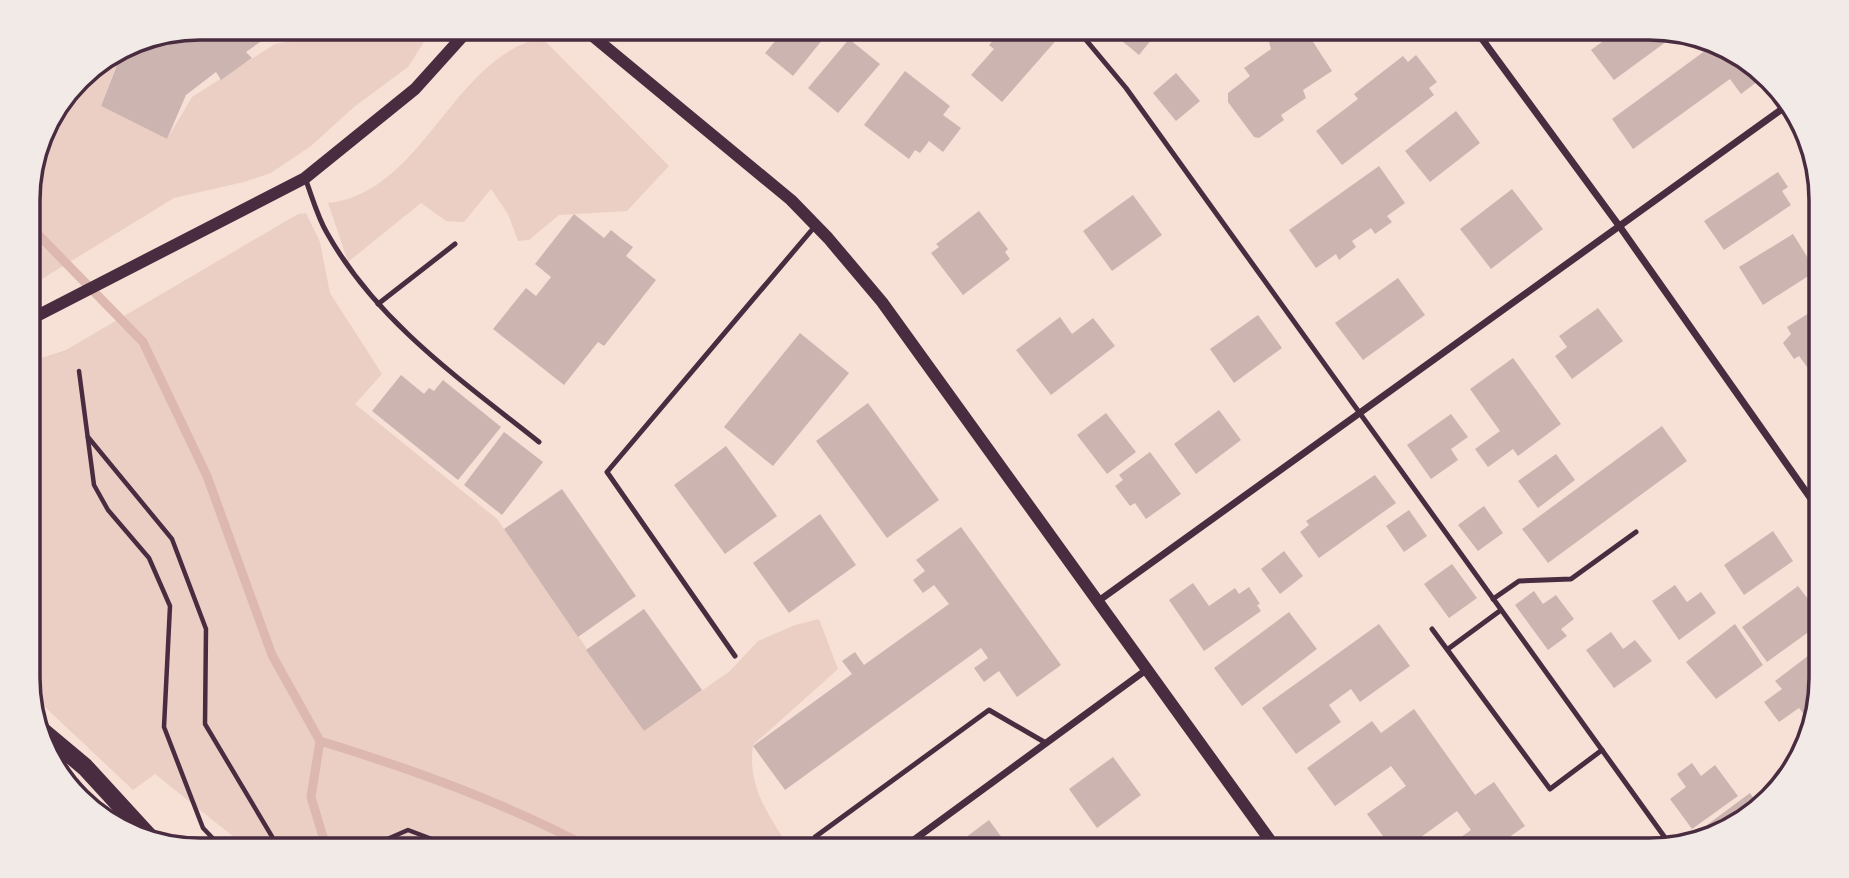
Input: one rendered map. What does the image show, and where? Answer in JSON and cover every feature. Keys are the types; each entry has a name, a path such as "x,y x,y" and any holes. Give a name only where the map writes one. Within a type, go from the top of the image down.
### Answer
{"main road":[{"path":"52,740 85,767 138,825"}],"street":[{"path":"1483,40 1620,227 1809,496"},
{"path":"41,314 209,230 305,178 415,89 458,41"},
{"path":"599,41 747,162 816,226 882,302 1268,837"},
{"path":"1097,603 1781,110"},
{"path":"917,838 1146,670"}],"lane":[{"path":"1086,40 1126,88 1664,837"},
{"path":"305,178 327,232 378,304 413,342 539,442"},
{"path":"735,656 607,472 816,226"},
{"path":"378,304 455,244"},
{"path":"1493,599 1519,581 1540,583 1571,579 1636,532"},
{"path":"1447,649 1501,610"},
{"path":"1433,629 1550,789 1602,751"},
{"path":"815,837 989,710 1046,743"}],"path":[{"path":"79,371 94,485 108,510 149,558 170,606 164,727 203,828 213,838"},
{"path":"88,437 172,539 206,629 205,724 273,838"},
{"path":"390,838 408,830 429,838"}],"shaded area":[{"path":"292,41 425,41 408,67 354,107 311,146 271,173 174,198 41,280 41,189 46,158 52,139 67,111 87,87 117,64 101,106 167,139 192,97 275,44"},
{"path":"532,41 545,41 669,166 627,211 559,215 529,240 518,241 508,214 491,189 464,222 446,221 421,203 348,262 328,203 360,194 388,177 480,74 506,53"},
{"path":"306,213 320,242 330,293 382,374 355,404 497,519 644,731 730,671 758,641 795,625 819,619 838,669 753,745 753,774 757,788 783,838 235,838 155,774 133,790 43,705 40,678 41,358 66,350 298,214"}],"building":[{"path":"993,40 1056,40 1002,102 971,75 994,49 989,45"},
{"path":"1121,40 1151,40 1139,55"},
{"path":"1312,40 1332,71 1303,90 1306,98 1281,115 1284,120 1259,138 1254,137 1228,102 1228,93 1250,76 1244,68 1271,49 1269,42"},
{"path":"1605,40 1666,42 1614,80 1591,50"},
{"path":"189,41 262,41 246,52 252,58 221,80 216,72 186,95 167,139 101,106 118,63 139,52 169,43"},
{"path":"776,41 822,41 793,76 765,53"},
{"path":"848,41 880,64 838,113 808,88"},
{"path":"1705,51 1729,62 1757,82 1741,94 1730,79 1633,149 1612,119"},
{"path":"1416,55 1437,82 1429,88 1434,95 1342,165 1316,131 1358,99 1354,94 1403,56 1408,62"},
{"path":"905,71 950,106 943,115 961,128 943,152 929,141 920,153 915,150 909,159 864,125"},
{"path":"1176,73 1200,101 1176,121 1153,93"},
{"path":"1456,111 1480,143 1430,182 1405,151"},
{"path":"1379,166 1405,203 1387,216 1392,222 1375,234 1371,228 1352,241 1356,247 1339,260 1336,254 1316,268 1289,230"},
{"path":"1778,172 1788,187 1782,191 1791,205 1724,250 1704,221"},
{"path":"1512,189 1543,229 1491,269 1460,229"},
{"path":"1133,195 1162,235 1112,271 1083,231"},
{"path":"979,211 1008,249 1005,252 1010,259 963,295 931,253 939,247 936,244"},
{"path":"574,214 604,238 611,230 633,247 626,256 656,280 604,346 598,342 564,385 493,329 526,288 536,296 551,277 535,264"},
{"path":"1793,234 1809,260 1809,275 1763,305 1739,267"},
{"path":"1398,278 1425,315 1363,360 1335,323"},
{"path":"1598,308 1623,341 1572,379 1555,356 1567,347 1559,336"},
{"path":"1809,313 1808,368 1799,356 1794,359 1783,343 1791,334 1787,327"},
{"path":"1258,315 1282,348 1234,383 1210,349"},
{"path":"1060,317 1072,334 1093,318 1115,346 1051,395 1016,350"},
{"path":"800,333 849,373 773,466 724,427"},
{"path":"1513,358 1561,424 1518,456 1513,449 1488,467 1475,449 1500,431 1470,389"},
{"path":"401,375 424,394 429,388 434,391 443,380 501,427 458,480 372,411"},
{"path":"868,403 939,500 887,538 816,441"},
{"path":"1219,410 1241,440 1196,474 1174,444"},
{"path":"1106,413 1136,452 1107,474 1077,435"},
{"path":"1451,414 1468,437 1451,449 1458,460 1431,479 1407,445"},
{"path":"1662,426 1687,461 1548,563 1522,529"},
{"path":"504,432 543,462 502,515 464,485"},
{"path":"726,446 777,516 725,554 674,485"},
{"path":"1150,452 1181,494 1146,519 1135,503 1130,506 1115,486 1123,480 1119,475"},
{"path":"1556,454 1575,480 1538,508 1518,481"},
{"path":"1375,475 1396,503 1319,558 1300,532 1309,525 1306,521"},
{"path":"562,489 636,596 578,637 504,529"},
{"path":"1484,506 1503,533 1478,551 1458,525"},
{"path":"1409,510 1427,536 1404,552 1386,526"},
{"path":"820,514 856,565 789,613 753,563"},
{"path":"961,527 1061,665 1017,697 999,671 984,682 974,668 988,658 981,648 785,790 753,746 852,674 842,661 855,652 864,665 949,604 934,585 923,593 913,580 925,571 916,560"},
{"path":"1773,531 1793,561 1744,595 1724,565"},
{"path":"1284,551 1303,576 1280,594 1261,569"},
{"path":"1452,564 1477,598 1449,618 1424,584"},
{"path":"1193,583 1209,606 1235,588 1239,594 1249,587 1260,604 1257,605 1261,611 1204,651 1169,600"},
{"path":"1675,585 1687,602 1701,592 1716,613 1679,640 1652,601"},
{"path":"1798,586 1809,600 1809,632 1767,662 1742,627"},
{"path":"1534,591 1543,604 1556,595 1574,619 1561,629 1567,636 1548,650 1515,605"},
{"path":"644,609 702,690 644,731 586,650"},
{"path":"1289,612 1317,649 1242,706 1214,668"},
{"path":"1379,624 1410,666 1360,702 1351,689 1329,705 1341,722 1296,754 1262,708"},
{"path":"1735,624 1763,665 1716,699 1686,662"},
{"path":"1611,632 1623,649 1635,640 1652,661 1614,688 1586,650"},
{"path":"1809,655 1804,715 1799,708 1779,722 1764,702 1782,689 1775,681"},
{"path":"1414,709 1475,795 1494,782 1525,826 1509,837 1461,837 1471,830 1457,811 1421,837 1384,837 1367,814 1406,786 1391,766 1335,806 1307,768 1372,721 1381,733"},
{"path":"1113,757 1141,795 1097,828 1069,789"},
{"path":"1692,763 1701,776 1715,765 1738,796 1692,829 1670,799 1686,787 1677,774"},
{"path":"1750,793 1754,798 1729,816 1702,828"},
{"path":"989,820 1002,837 966,837"}],"waterway":[{"path":"41,237 143,342 207,476 272,655 320,741 460,789 570,838"},
{"path":"320,741 311,797 323,838"}]}
